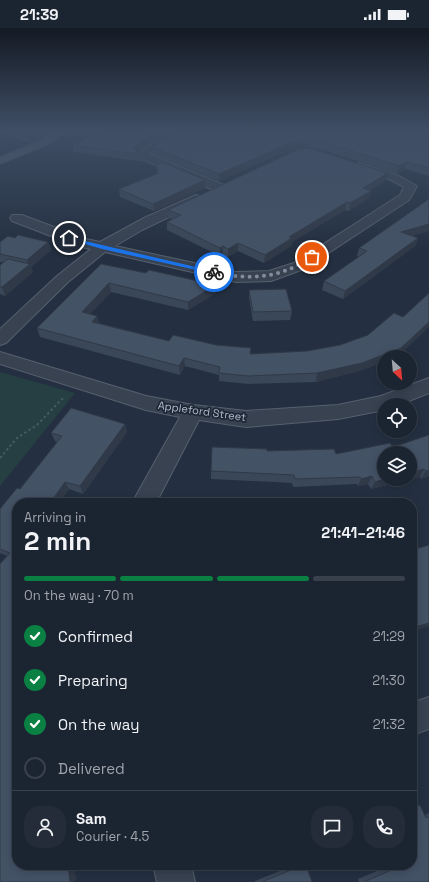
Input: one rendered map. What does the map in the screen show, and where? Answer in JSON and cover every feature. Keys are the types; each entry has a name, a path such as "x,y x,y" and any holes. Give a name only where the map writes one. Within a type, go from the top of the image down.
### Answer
{"street":[{"path":"178,171 220,188"},
{"path":"16,218 82,243 102,248 236,277 271,276 299,266 404,197 411,186 395,178 374,171"},
{"path":"0,339 71,272 102,248 135,227 234,182"},
{"name":"Appleford Street","path":"0,358 146,403 192,412 246,419 338,412 384,403 429,384"},
{"path":"147,498 192,412"},
{"path":"417,717 429,713"},
{"path":"173,870 176,882"}],"path":[{"path":"0,458 17,438 38,425 76,382"}],"green space":[{"path":"0,372 75,393 0,486"}],"building":[{"path":"158,171 183,171 205,180 153,204 119,189 159,173"},
{"path":"211,171 226,171 219,174"},
{"path":"252,171 381,171 388,173 363,188 371,191 350,203 347,202 289,237 292,238 265,255 238,243 228,249 223,246 220,248 167,222 181,215 168,210"},
{"path":"429,199 429,224 401,232 418,238 345,291 324,281 367,251 359,248"},
{"path":"18,235 48,242 27,260 0,254 0,242 8,236 15,238"},
{"path":"8,259 30,264 2,287 0,287 0,265"},
{"path":"101,264 146,273 149,270 216,285 188,302 109,283 82,312 97,316 92,322 169,341 173,335 216,345 251,348 250,354 307,351 340,345 368,335 394,313 403,317 429,293 429,322 401,348 396,350 377,350 377,357 362,363 317,373 248,376 219,373 220,367 184,358 179,366 37,328"},
{"path":"286,289 292,311 253,312 249,290"},
{"path":"71,408 125,424 80,486 65,482 54,498 12,498 12,870 69,870 70,882 0,882 0,564 10,553 0,549 0,509 17,488 20,489 62,436 51,433"},
{"path":"429,435 429,470 426,471 424,469 417,471 417,446 396,446"},
{"path":"390,443 392,446 377,446 377,481 375,482 372,476 361,479 360,477 295,479 294,475 211,471 212,447 267,449 267,451 334,449 336,454"},
{"path":"429,545 429,623 417,627 417,549"},
{"path":"420,805 426,818 429,817 429,882 364,882 392,870 417,870 417,806"},
{"path":"291,870 308,870 312,882 262,882"}],"way so far":[{"path":"214,272 236,277 271,276 299,266 312,257"}],"route":[{"path":"69,238 102,248 214,272"}]}
